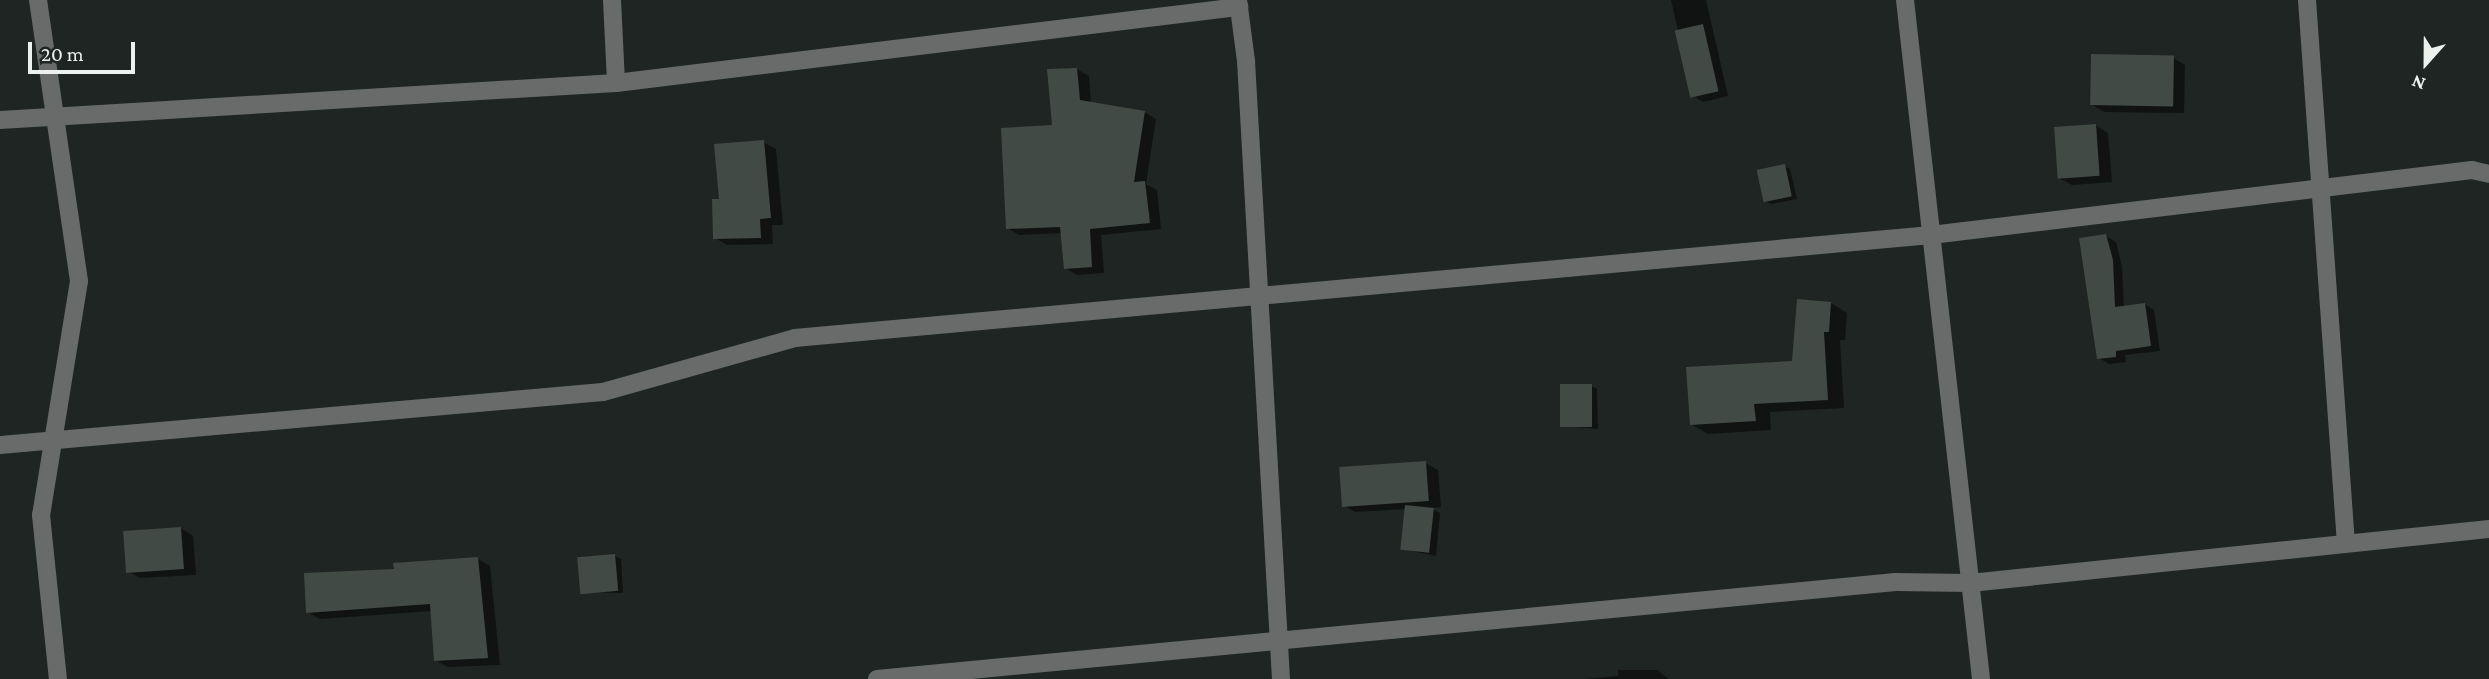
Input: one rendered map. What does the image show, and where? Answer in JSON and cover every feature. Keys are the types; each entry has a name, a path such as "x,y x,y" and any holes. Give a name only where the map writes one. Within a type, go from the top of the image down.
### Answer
{"street":[{"path":"38,0 79,281 41,515 58,679"},
{"path":"612,0 616,83"},
{"path":"1905,0 1981,679"},
{"path":"2307,0 2346,544"},
{"path":"0,120 616,83 1239,4 1259,297 1276,641 1281,679"},
{"path":"0,445 603,392 795,338 1931,235 2472,170 2489,174"},
{"path":"877,679 1895,582 1970,583 2489,529"}],"building":[{"path":"1703,24 1719,91 1690,98 1675,31"},
{"path":"2091,54 2174,55 2173,106 2090,105"},
{"path":"1077,68 1080,100 1145,111 1134,182 1145,181 1150,223 1090,229 1092,267 1064,269 1060,227 1006,229 1001,128 1052,125 1047,69"},
{"path":"2096,124 2100,176 2058,179 2054,127"},
{"path":"764,140 771,218 760,219 761,238 713,239 712,199 719,199 714,144"},
{"path":"1785,164 1792,196 1763,202 1757,170"},
{"path":"2106,234 2113,260 2115,307 2145,303 2151,346 2116,351 2116,357 2097,359 2079,238"},
{"path":"1797,299 1831,302 1829,332 1824,332 1828,400 1754,404 1756,421 1690,425 1686,367 1792,361"},
{"path":"1560,384 1592,384 1592,427 1560,427"},
{"path":"1426,461 1429,501 1342,507 1339,467"},
{"path":"1405,505 1434,508 1429,553 1400,550"},
{"path":"181,527 184,569 126,573 123,531"},
{"path":"615,554 618,591 580,594 577,557"},
{"path":"478,557 488,658 434,661 430,604 306,613 304,573 394,569 393,563"}]}
